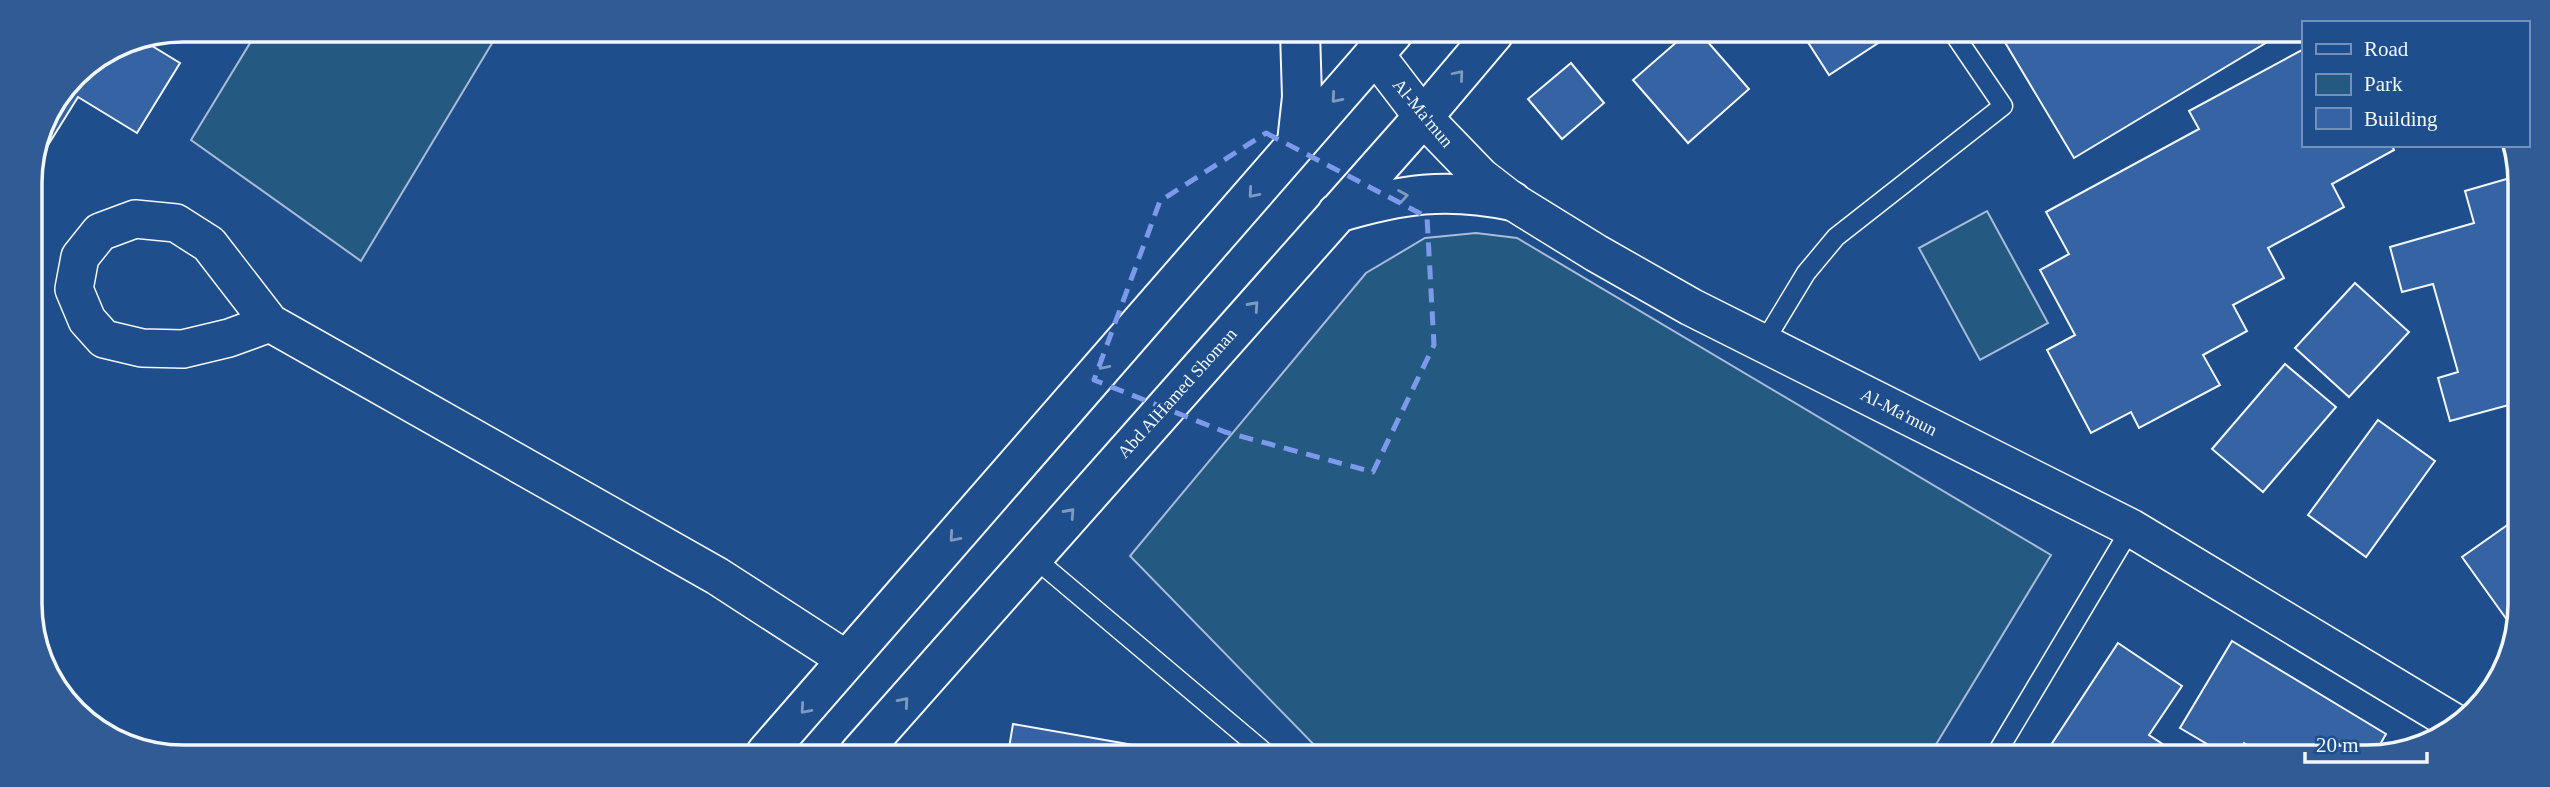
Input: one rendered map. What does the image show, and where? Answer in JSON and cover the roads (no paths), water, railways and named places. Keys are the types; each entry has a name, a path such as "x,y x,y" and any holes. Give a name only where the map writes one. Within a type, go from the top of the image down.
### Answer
{"main road":[{"path":"1297,142 1303,77 1301,42"},
{"path":"774,745 1297,142 1372,42"},
{"name":"Abd AlHamed Shoman","path":"867,745 1486,42"},
{"path":"1337,213 1378,201 1432,192 1462,192 1513,201"}],"street":[{"name":"Al-Ma'mun","path":"1376,42 1423,117 1481,177 1513,201 1608,260 1763,344 2131,528 2449,719"},
{"path":"270,323 229,338 183,349 142,348 104,339 87,320 74,289 80,257 100,233 135,219 176,223 209,244 270,323 717,576 847,660"}],"lane":[{"path":"1763,344 1805,273 1836,237 2003,106 1959,42"},
{"path":"2002,745 2131,528"},
{"path":"1032,556 1256,745"}]}
